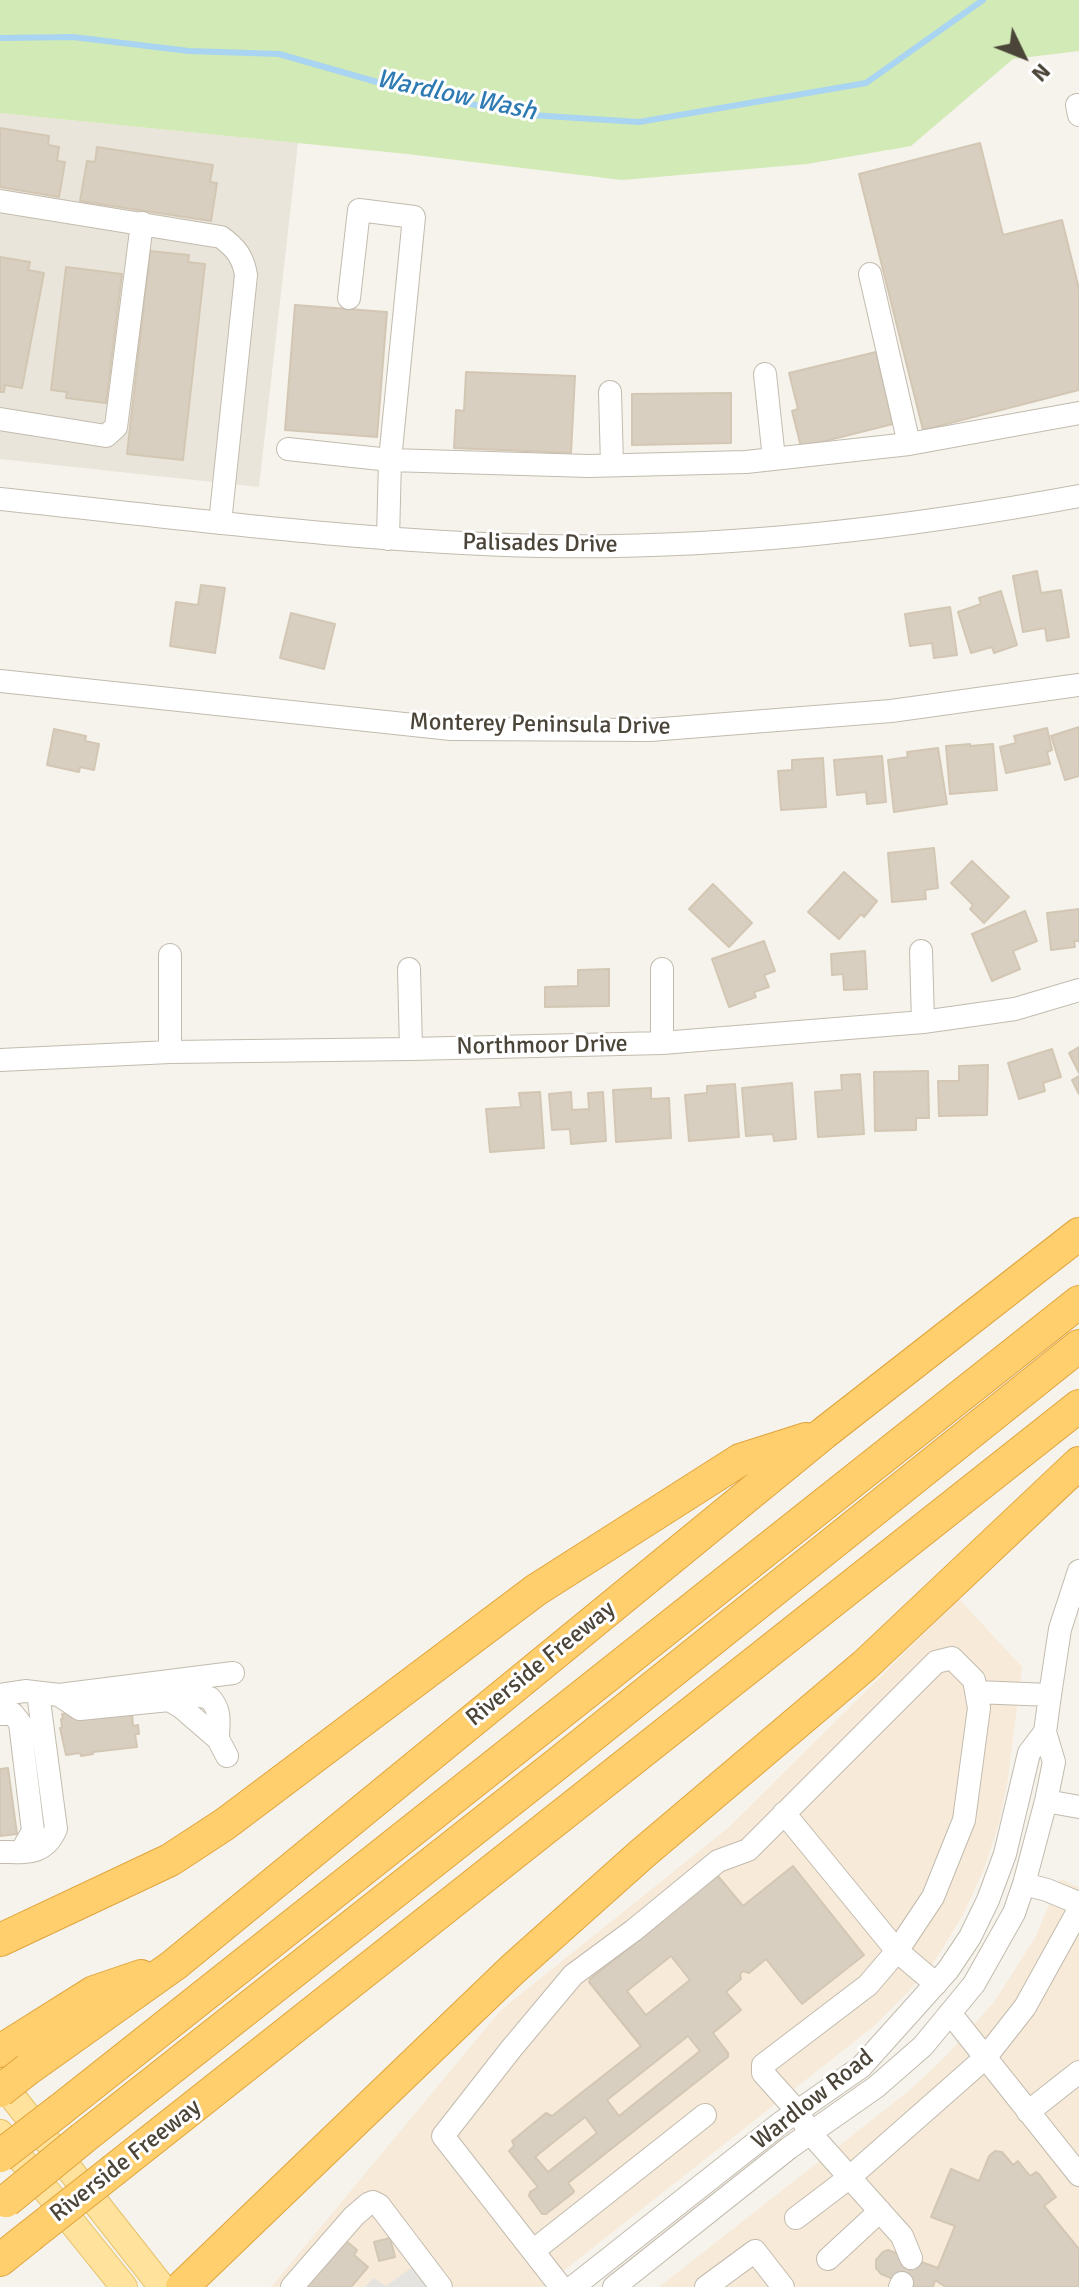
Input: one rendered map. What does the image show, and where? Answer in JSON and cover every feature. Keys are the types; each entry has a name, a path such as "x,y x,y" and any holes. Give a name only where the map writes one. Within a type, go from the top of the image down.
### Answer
{"highway":[{"name":"Riverside Freeway","path":"0,2091 14,2075 174,1965 824,1433 1079,1234"},
{"path":"0,2156 1079,1302"},
{"path":"3,2203 1079,1346"},
{"name":"Riverside Freeway","path":"0,2276 16,2247 1079,1406"},
{"path":"0,1940 170,1860 225,1824 536,1590 740,1460 824,1433"},
{"path":"182,2287 513,1969 643,1853 865,1665 1079,1463"},
{"path":"0,2051 94,1992 174,1965"}],"main road":[{"path":"14,2075 162,2287"},
{"path":"0,2133 124,2287"}],"street":[{"path":"0,201 221,237 235,247 244,262 246,275 220,523"},
{"path":"349,298 359,210 414,217 390,460 388,539"},
{"path":"0,419 106,436 116,427 142,223"},
{"path":"870,274 909,444"},
{"path":"765,374 774,459"},
{"path":"610,392 612,465"},
{"path":"288,449 390,460 612,465 746,462 909,444 1079,413"},
{"name":"Palisades Drive","path":"0,499 388,539 545,546 725,541 908,525 1079,496"},
{"name":"Monterey Peninsula Drive","path":"0,681 451,729 635,730 891,711 1079,685"},
{"path":"921,951 923,1022"},
{"path":"170,955 170,1052"},
{"path":"409,969 411,1049"},
{"path":"662,969 662,1043"},
{"name":"Northmoor Drive","path":"0,1060 170,1052 662,1043 923,1022 1015,1009 1079,990"},
{"name":"Wardlow Road","path":"614,2287 810,2133 876,2087 923,2046 974,1984 1014,1913 1046,1801 1054,1762 1045,1732 1050,1695 1060,1629 1078,1578"},
{"path":"561,2287 443,2136 573,1975 718,1861 748,1850 936,1662 952,1658 974,1680 979,1708 964,1820 933,1897 897,1951 868,1985 763,2065 763,2073 798,2112 810,2133 902,2236 911,2258"},
{"path":"0,1695 25,1691 49,1694 233,1673"},
{"path":"976,1692 1050,1695"},
{"path":"49,1694 80,1709 169,1700 181,1707 222,1747"},
{"path":"10,1852 40,1849 51,1840 56,1829 49,1694"},
{"path":"0,1714 13,1714 20,1723 33,1831 10,1852"},
{"name":"Wardlow Road","path":"573,2287 798,2112 861,2067 948,1970 970,1937 988,1900 1005,1854 1029,1753 1045,1732"},
{"path":"1046,1801 1079,1807"},
{"path":"784,1813 897,1951 936,1984"},
{"path":"796,2218 850,2177 985,2058 1025,2007 1077,1913 1076,1902 1024,1884"},
{"path":"988,1900 1014,1913"},
{"path":"950,2013 1028,2112 1076,2166"},
{"path":"1028,2112 1079,2072"},
{"path":"533,2251 705,2115"},
{"path":"292,2287 354,2216 373,2202 379,2205 441,2287"},
{"path":"828,2259 880,2211"},
{"path":"706,2287 755,2251 783,2287"}],"shaded area":[{"path":"0,113 298,143 259,487 0,459"},
{"path":"959,1599 1022,1667 1008,1778 999,1823 984,1869 963,1915 936,1959 874,2026 543,2287 271,2287 501,2010 728,1828"},
{"path":"1060,1879 1079,1887 1079,2287 659,2287 910,2090 946,2056 994,2002 1035,1938"},
{"path":"414,2266 430,2287 365,2287 373,2278 386,2286"}],"green space":[{"path":"0,0 1079,0 1079,51 1013,59 911,146 807,164 622,180 407,154 0,113"}],"building":[{"path":"0,128 49,136 48,145 59,147 57,161 65,162 59,197 0,187"},
{"path":"980,143 1003,235 1062,220 1079,289 1079,390 923,430 859,174"},
{"path":"97,147 213,165 210,182 217,183 211,221 80,201 87,161 95,162"},
{"path":"150,251 189,255 188,262 205,264 183,460 127,454"},
{"path":"0,257 30,262 28,270 44,273 22,388 5,385 4,392 0,392"},
{"path":"66,267 122,274 106,403 66,398 67,392 51,390"},
{"path":"295,305 387,312 377,437 285,430"},
{"path":"876,352 893,424 801,447 792,411 798,409 789,373"},
{"path":"466,372 575,376 571,453 454,448 456,410 464,411"},
{"path":"731,393 731,443 632,445 632,394"},
{"path":"1037,571 1041,593 1061,590 1069,637 1047,641 1045,628 1023,632 1013,576"},
{"path":"201,585 225,588 215,653 170,646 176,602 198,605"},
{"path":"1001,591 1017,645 994,653 992,647 971,653 958,612 981,604 979,598"},
{"path":"950,607 957,655 934,658 932,643 910,646 905,614"},
{"path":"291,613 335,624 324,669 280,658"},
{"path":"1079,727 1079,776 1065,780 1051,736"},
{"path":"1047,728 1052,750 1047,752 1050,764 1006,773 1000,747 1016,743 1014,736"},
{"path":"54,729 86,736 85,741 99,744 94,770 80,767 79,772 47,765"},
{"path":"993,744 997,790 950,794 946,746"},
{"path":"938,748 947,804 894,812 888,760 908,757 907,752"},
{"path":"882,756 886,802 867,804 866,792 837,795 834,760"},
{"path":"823,758 826,807 781,810 778,771 792,770 792,760"},
{"path":"934,848 938,888 925,890 926,899 892,902 888,853"},
{"path":"972,861 1009,897 984,923 970,909 973,905 951,883"},
{"path":"844,872 877,901 839,939 808,912"},
{"path":"713,884 752,923 729,947 689,909"},
{"path":"1079,909 1079,941 1074,941 1075,947 1051,950 1047,913"},
{"path":"1025,911 1037,941 1013,951 1020,969 992,981 972,934"},
{"path":"764,941 775,971 764,975 769,987 754,992 756,997 729,1007 712,959"},
{"path":"865,951 867,989 844,990 843,974 832,975 831,954"},
{"path":"609,969 609,1006 545,1007 545,987 578,986 578,970"},
{"path":"1079,1047 1079,1073 1069,1053"},
{"path":"1052,1049 1061,1077 1043,1083 1045,1091 1019,1099 1008,1063"},
{"path":"988,1065 987,1115 939,1116 938,1081 959,1081 959,1066"},
{"path":"928,1071 929,1118 916,1118 916,1130 875,1131 874,1072"},
{"path":"860,1074 864,1134 818,1137 815,1092 842,1090 841,1075"},
{"path":"1079,1076 1079,1094 1072,1080"},
{"path":"792,1083 796,1139 774,1141 773,1134 746,1136 742,1088"},
{"path":"735,1084 739,1137 689,1141 685,1095 707,1093 707,1086"},
{"path":"651,1088 651,1099 669,1098 671,1138 616,1142 613,1090"},
{"path":"540,1092 544,1148 490,1152 486,1109 521,1107 519,1093"},
{"path":"571,1092 572,1110 589,1109 588,1093 603,1092 606,1141 571,1144 570,1129 552,1130 549,1094"},
{"path":"71,1713 71,1717 132,1713 133,1726 138,1725 139,1734 135,1734 137,1747 81,1756 80,1753 66,1755 61,1719 62,1714"},
{"path":"8,1768 17,1834 0,1836 0,1769"},
{"path":"793,1866 864,1955 802,2004 766,1959 749,1973 743,1971 741,1979 726,1992 741,2010 713,2033 728,2057 568,2183 573,2193 542,2214 529,2196 538,2187 509,2151 514,2146 512,2141 546,2113 552,2116 641,2046 589,1982 590,1979 663,1921 663,1916 717,1875 743,1906","holes":["671,1956 690,1980 646,2015 627,1991","688,2036 700,2051 619,2116 607,2100","585,2117 597,2133 548,2172 535,2157"]},
{"path":"995,2151 1002,2152 1013,2165 1018,2161 1030,2176 1036,2172 1039,2174 1056,2197 1044,2206 1079,2249 1079,2287 946,2287 935,2280 933,2287 913,2287 881,2274 876,2268 876,2260 888,2250 938,2268 955,2226 931,2217 951,2169 979,2181 989,2156"},
{"path":"390,2238 395,2257 379,2261 374,2242"},
{"path":"345,2240 357,2250 354,2255 368,2267 351,2287 301,2287"}],"waterway":[{"name":"Wardlow Wash","path":"0,38 73,37 189,51 279,54 384,84 515,114 639,122 866,83 983,0"}]}
